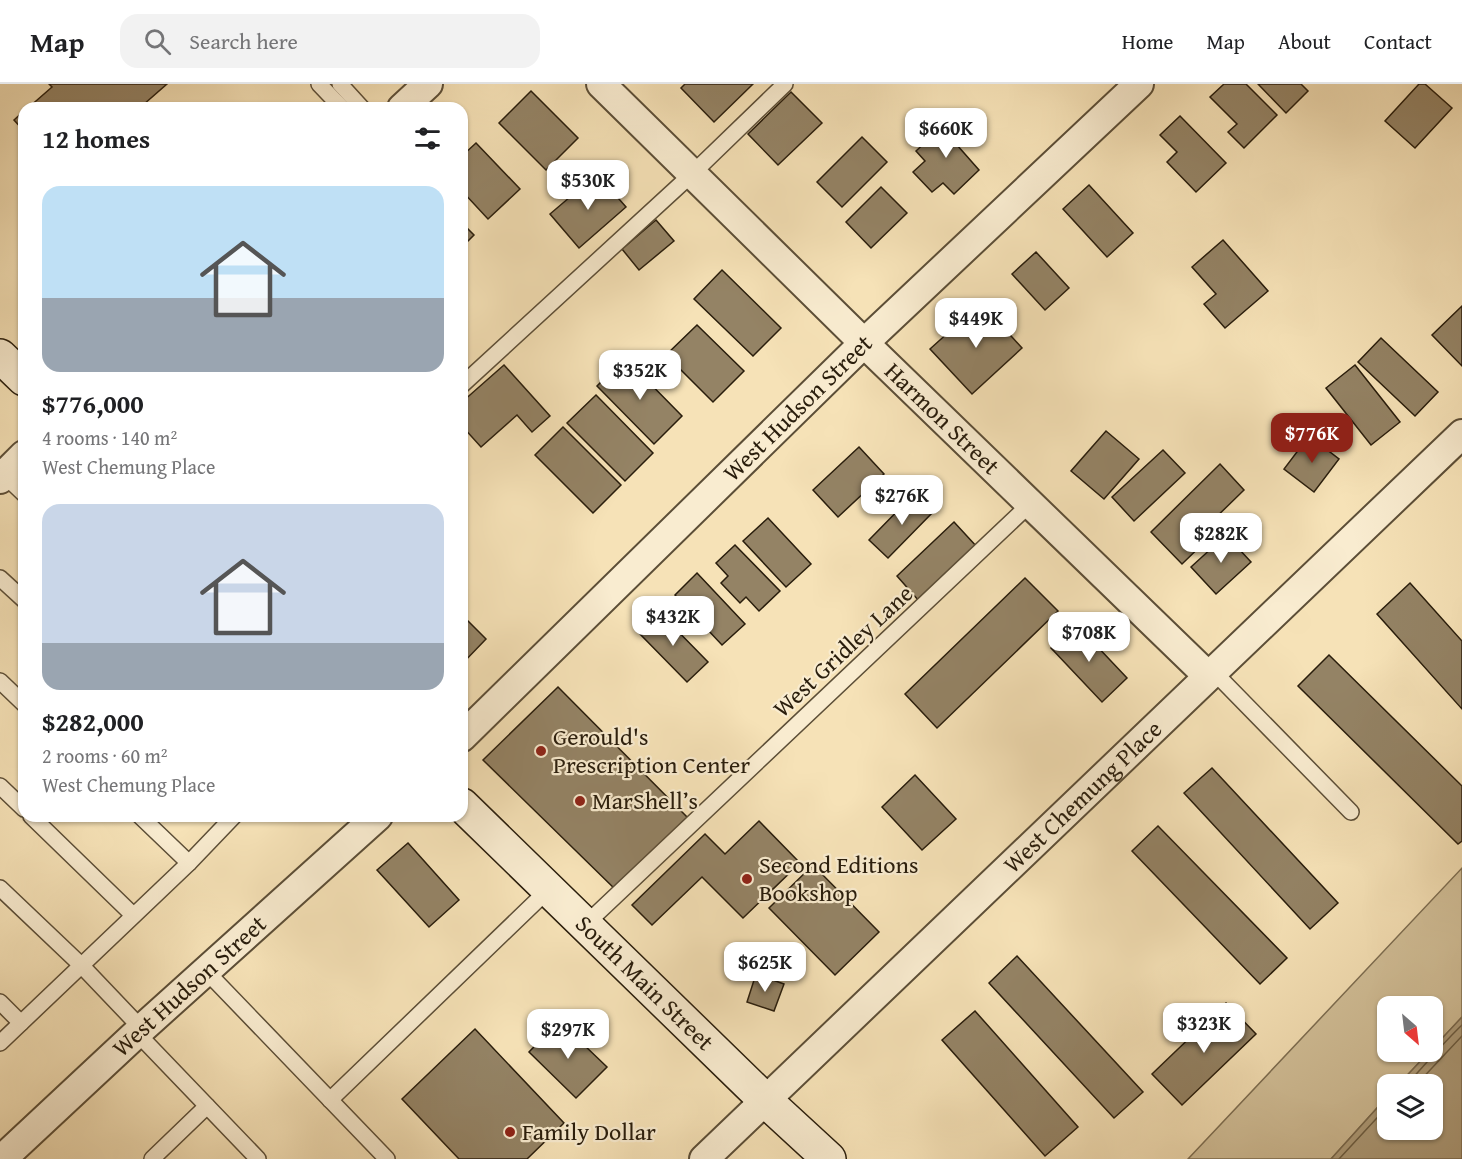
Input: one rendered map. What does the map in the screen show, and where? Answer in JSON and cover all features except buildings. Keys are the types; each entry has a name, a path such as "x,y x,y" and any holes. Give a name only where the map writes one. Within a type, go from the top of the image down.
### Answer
{"main road":[{"path":"0,356 18,373"},
{"name":"South Main Street","path":"468,811 766,1101 829,1159"}],"street":[{"path":"408,102 428,84"},
{"name":"Harmon Street","path":"601,84 1030,504 1210,674"},
{"name":"West Hudson Street","path":"468,732 864,343 1139,84"},
{"name":"West Chemung Place","path":"704,1159 1462,436"},
{"path":"9,483 18,466"},
{"name":"West Hudson Street","path":"2,1159 139,1031 371,822"}],"lane":[{"path":"319,84 336,102"},
{"path":"340,84 356,102"},
{"path":"468,379 693,173 785,84"},
{"name":"West Gridley Lane","path":"580,919 588,922 1030,504"},
{"path":"0,578 18,594"},
{"path":"1210,674 1352,812"},
{"path":"0,681 18,699"},
{"path":"0,786 18,803"},
{"path":"37,822 133,915"},
{"path":"146,822 189,862"},
{"path":"0,1043 228,822"},
{"path":"0,888 81,965 207,1106 258,1159"},
{"path":"330,1100 549,889"},
{"path":"206,971 387,1159"},
{"path":"0,1002 21,1023"},
{"path":"152,1159 207,1106"}],"shaded area":[{"path":"1462,868 1462,1017 1443,1037 1443,996 1377,996 1377,1062 1420,1062 1408,1074 1377,1074 1377,1108 1331,1159 1188,1159"}],"water":[{"path":"1462,1017 1462,1159 1331,1159 1377,1108 1377,1140 1443,1140 1443,1074 1408,1074 1420,1062 1443,1062 1443,1037"}],"place":[{"name":"Gerould's Prescription Center","path":"541,751"},
{"name":"MarShell’s","path":"580,801"},
{"name":"Second Editions Bookshop","path":"747,879"},
{"name":"Family Dollar","path":"510,1132"}]}
